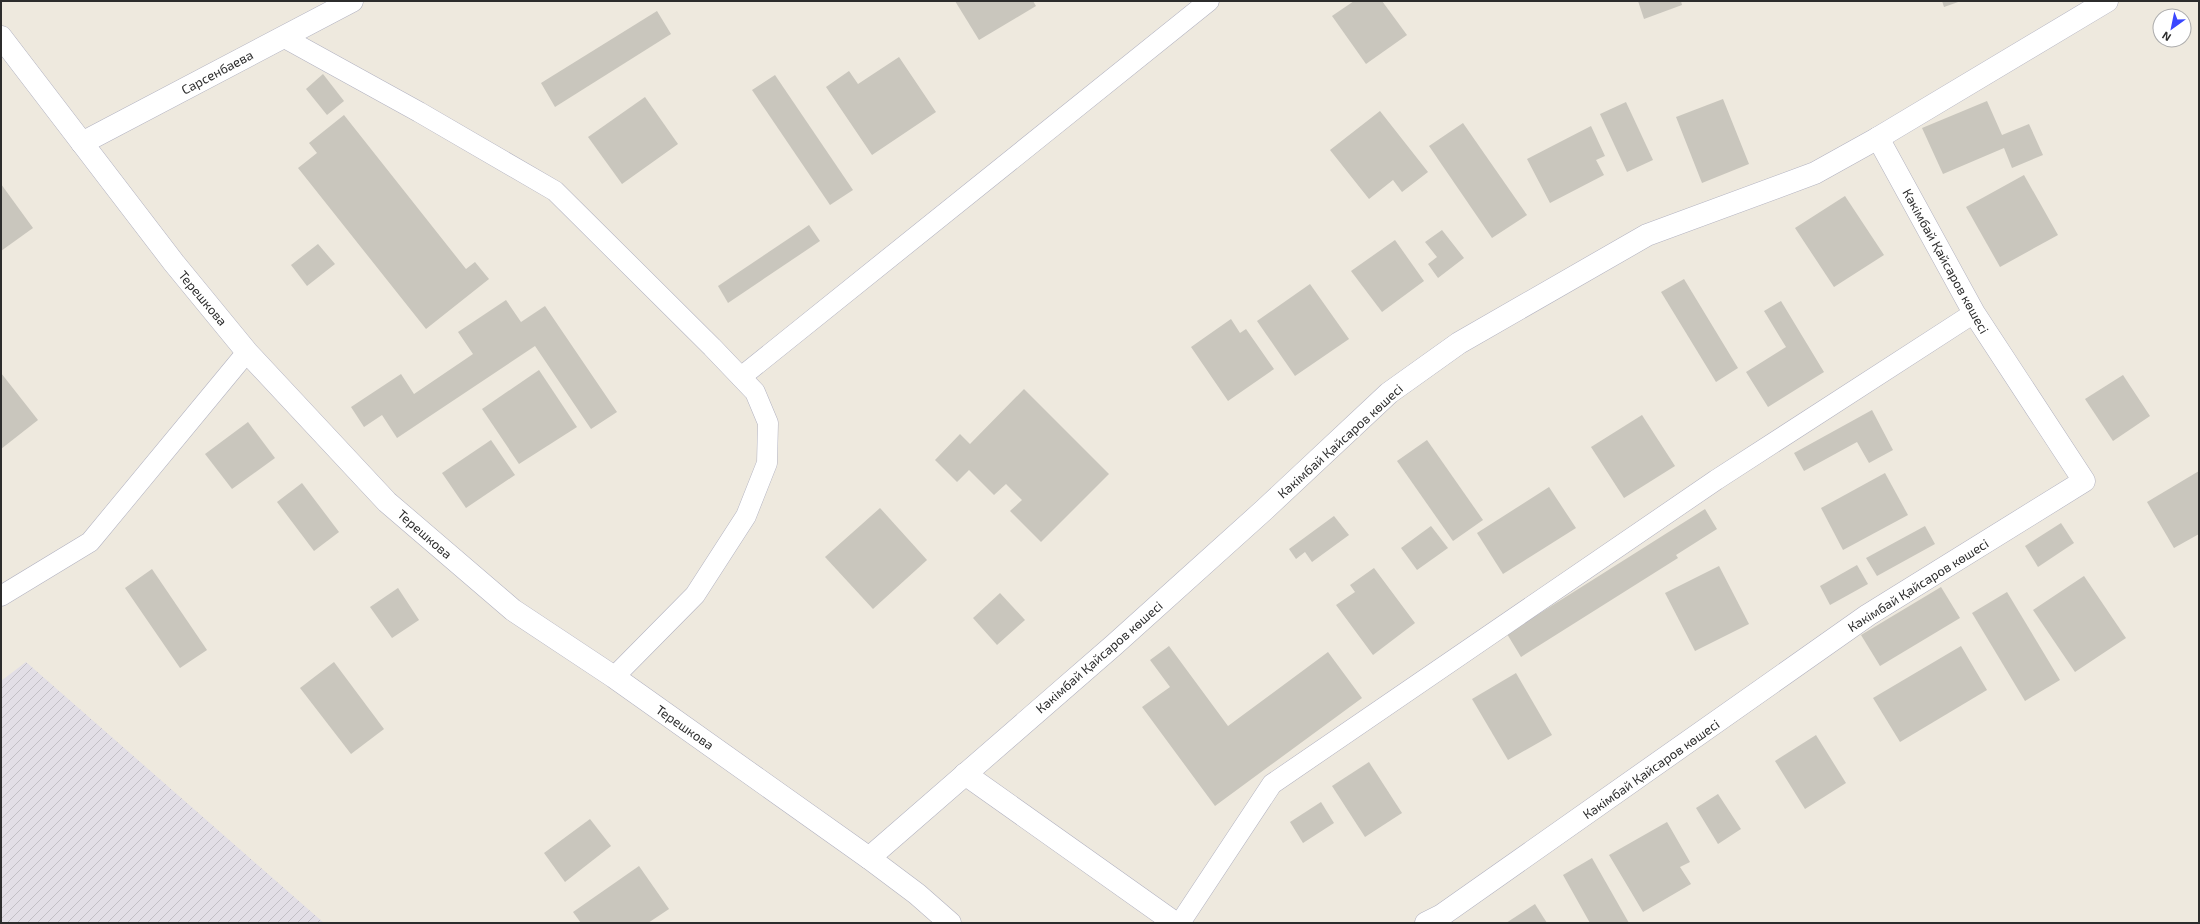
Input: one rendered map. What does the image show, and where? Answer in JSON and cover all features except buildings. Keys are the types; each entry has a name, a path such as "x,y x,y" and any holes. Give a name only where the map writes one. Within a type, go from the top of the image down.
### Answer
{"street":[{"name":"Сарсенбаева","path":"82,143 352,1"},
{"name":"Кәкімбай Қайсаров көшесі","path":"869,858 1114,645 1264,510 1389,393 1459,343 1647,235 1814,173 1878,138 2108,1"},
{"name":"Терешкова","path":"1,37 174,263 247,352 387,502 513,610 614,677 869,858 917,894 950,923"},
{"name":"Кәкімбай Қайсаров көшесі","path":"1426,923 1442,915 1560,833 1868,615 2084,481 1974,313 1878,138"},
{"path":"965,774 1175,923"}],"lane":[{"path":"740,377 1209,1"},
{"path":"283,37 419,112 555,191 754,392 768,423 767,463 746,516 695,595 614,677"},
{"path":"1180,923 1272,784 1716,480 1974,313"},
{"path":"1,596 90,542 247,352"}],"shaded area":[{"path":"26,662 324,923 1,923 1,681"}]}
